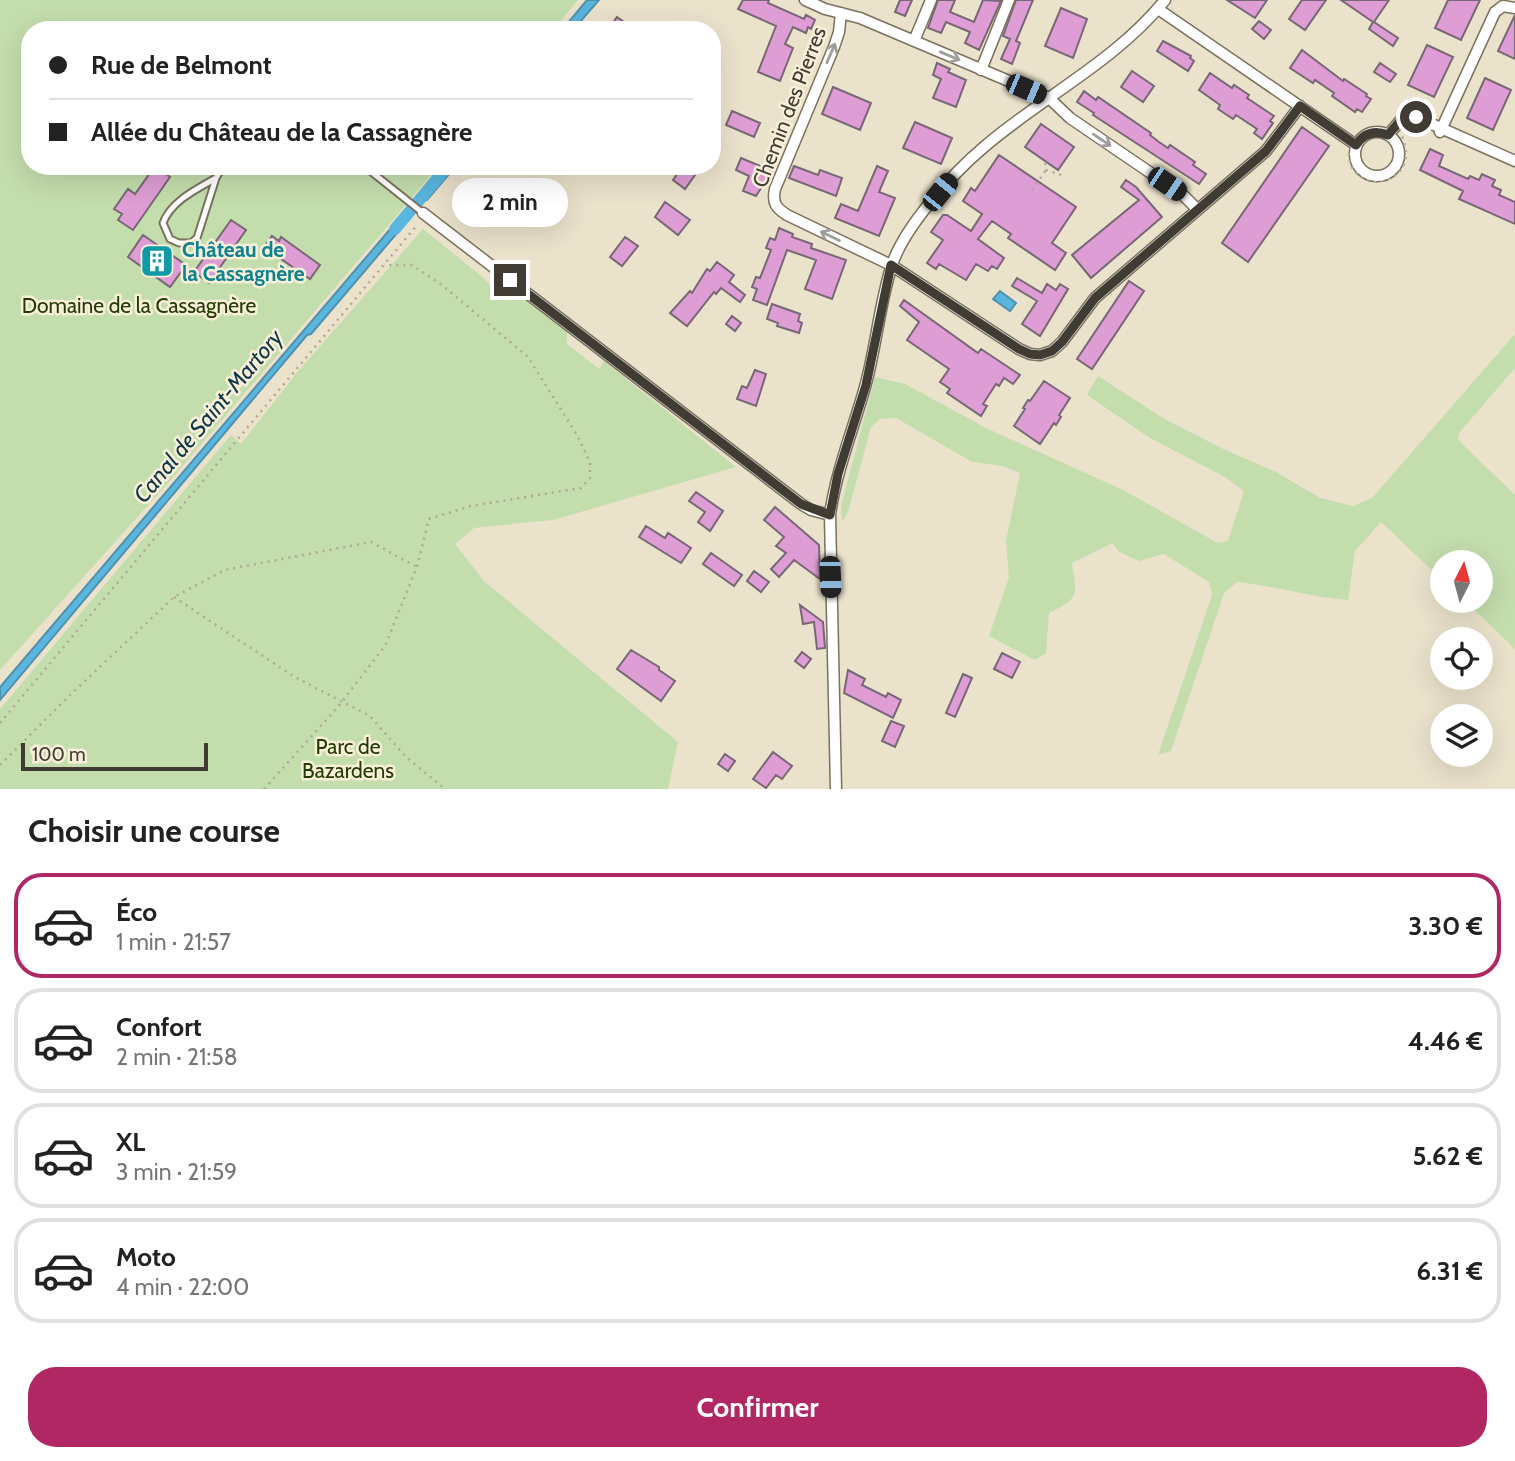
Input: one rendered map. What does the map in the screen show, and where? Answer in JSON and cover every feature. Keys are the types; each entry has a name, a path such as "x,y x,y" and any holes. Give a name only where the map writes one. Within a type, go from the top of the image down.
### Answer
{"street":[{"name":"Chemin des Pierres","path":"805,0 841,13 839,32 775,189 774,203 787,215 891,265"},
{"path":"914,41 931,0"},
{"path":"981,69 1009,0"},
{"path":"836,789 830,515 838,474 866,385 891,265 902,243 955,174 984,147 1120,44 1161,4 1356,145"},
{"path":"1441,129 1495,12 1503,6 1515,8"},
{"path":"841,13 860,18 1048,98 1069,118 1183,195 1197,209"},
{"path":"891,265 1019,349 1040,355 1052,351 1095,298 1266,151 1300,106"},
{"path":"1388,135 1400,121 1416,117 1515,161"},
{"path":"1381,132 1388,135 1399,152 1396,165 1387,174 1375,176 1361,170 1354,157 1356,145 1369,133 1381,132"},
{"path":"424,214 801,504 830,515"}],"lane":[{"path":"216,178 167,212 163,223 170,239 179,243 191,243 197,238 218,175"},
{"path":"376,175 424,214"}],"path":[{"path":"1032,190 1046,170 1045,163"},
{"path":"1046,170 1064,176"},
{"path":"0,723 424,214"},
{"path":"264,789 342,701 385,646 417,567 429,519 471,506 581,488 590,478 590,462 577,435 528,356 442,285 412,265 384,265"},
{"path":"0,765 174,597 225,570 370,542 417,567"},
{"path":"174,597 293,676 370,716 406,757 445,789"}],"green space":[{"name":"Domaine de la Cassagnère","path":"0,0 578,0 560,21 21,21 21,175 431,175 168,483 0,670"},
{"name":"Parc de Bazardens","path":"423,229 480,275 507,301 518,293 553,311 567,327 567,344 599,369 604,361 736,467 553,520 474,528 455,544 484,581 678,742 668,789 0,789 0,709 231,435 241,444 295,375"},
{"path":"1515,334 1515,368 1459,433 1458,440 1515,495 1515,649 1478,613 1493,613 1493,550 1430,550 1430,569 1381,522 1355,551 1348,600 1237,582 1224,593 1171,751 1158,755 1212,595 1209,582 1164,554 1139,561 1118,551 1113,543 1072,563 1074,595 1066,604 1049,613 1046,653 1035,660 989,636 1009,577 1006,541 1020,473 1003,466 972,462 896,418 880,419 871,427 848,512 842,522 841,506 875,377 905,384 986,428 1123,490 1218,543 1228,541 1244,491 1225,477 1150,438 1087,395 1098,376 1163,418 1276,472 1320,498 1353,506 1372,498"}],"water":[{"path":"587,0 599,0 581,21 570,21"},
{"path":"438,175 448,175 427,200 420,196"},
{"path":"403,214 409,219 311,334 307,335 0,700 0,687"},
{"path":"1000,291 1016,303 1010,311 993,299"}],"building":[{"path":"743,0 769,0 768,3 804,19 806,15 815,20 806,33 793,27 785,44 793,48 780,81 758,72 776,26 738,9"},
{"path":"900,0 912,0 905,16 895,12"},
{"path":"938,0 955,0 950,12 974,22 983,0 1001,1 979,50 965,43 970,32 946,22 941,33 928,28"},
{"path":"1016,0 1033,0 1016,41 1020,43 1012,64 1001,59 1010,39 1003,36"},
{"path":"1227,0 1267,0 1255,18"},
{"path":"1302,0 1326,0 1305,30 1289,19"},
{"path":"1341,0 1389,0 1374,22 1398,38 1393,46 1369,29 1373,22"},
{"path":"1448,0 1480,0 1461,40 1435,28"},
{"path":"1061,8 1087,19 1073,58 1045,46"},
{"path":"1515,15 1515,59 1498,51"},
{"path":"1259,21 1271,30 1264,39 1252,29"},
{"path":"1163,41 1191,56 1194,61 1188,71 1157,51"},
{"path":"1427,45 1453,57 1434,97 1408,85"},
{"path":"1302,50 1343,81 1344,79 1367,94 1371,99 1362,112 1357,109 1355,112 1315,80 1313,83 1290,68"},
{"path":"937,63 950,69 948,72 966,80 956,107 933,98 941,79 933,75"},
{"path":"1380,63 1396,74 1390,82 1374,72"},
{"path":"1132,71 1154,86 1143,102 1121,87"},
{"path":"1210,73 1232,88 1234,85 1249,95 1247,98 1274,116 1270,121 1273,123 1262,139 1254,133 1257,129 1236,115 1233,119 1218,109 1220,105 1199,90"},
{"path":"1485,78 1511,90 1493,130 1467,118"},
{"path":"833,87 871,103 860,130 822,114"},
{"path":"1084,91 1096,100 1098,97 1151,133 1150,135 1168,148 1170,145 1195,162 1193,165 1206,174 1199,184 1093,115 1094,113 1077,102"},
{"path":"732,111 760,123 754,137 726,125"},
{"path":"915,122 952,138 941,164 903,148"},
{"path":"1041,124 1074,147 1058,170 1025,147"},
{"path":"1302,127 1329,146 1248,262 1222,243"},
{"path":"1430,149 1443,155 1439,166 1468,179 1470,176 1479,180 1482,174 1495,180 1492,186 1501,190 1499,195 1515,202 1515,224 1459,199 1463,191 1420,170"},
{"path":"999,155 1076,207 1052,243 1066,253 1055,270 1008,238 1011,234 992,221 978,239 1004,258 997,269 992,266 988,271 976,264 966,280 939,264 936,269 927,263 943,240 931,232 943,215 971,231 982,214 963,201 971,188 975,191"},
{"path":"741,158 772,171 756,196 743,191 749,176 736,170"},
{"path":"794,166 818,175 820,170 842,178 836,196 789,178"},
{"path":"877,166 888,171 879,192 895,198 879,236 835,218 841,204 858,211"},
{"path":"149,175 170,177 133,230 118,220 122,214 114,209 128,189 135,194"},
{"path":"677,175 695,175 685,189 673,180"},
{"path":"1126,180 1136,187 1162,217 1091,278 1072,255 1139,200 1121,187"},
{"path":"665,202 690,220 678,235 655,217"},
{"path":"231,220 246,230 209,283 194,272"},
{"path":"779,228 793,234 792,237 812,244 811,248 846,260 832,299 805,289 816,260 787,250 767,305 753,300 757,289 752,287 756,277 760,278 771,250 766,248 770,238 775,240"},
{"name":"Château de la Cassagnère","path":"143,235 186,265 170,287 128,257"},
{"path":"272,236 279,241 281,237 320,265 310,279 271,252 273,249 266,244"},
{"path":"625,237 638,246 622,266 610,257"},
{"path":"717,262 734,275 729,282 745,295 740,302 721,288 716,294 714,292 687,326 670,313 690,291 692,293 707,269 710,271"},
{"path":"1017,278 1042,293 1047,284 1056,290 1060,284 1068,289 1040,336 1022,324 1037,301 1012,286"},
{"path":"1129,281 1144,291 1092,369 1077,359"},
{"path":"904,300 978,353 981,349 1020,375 1013,384 1004,378 999,386 996,384 983,404 987,406 981,416 947,393 950,389 940,382 949,369 907,340 919,322 900,306"},
{"path":"772,304 800,314 798,321 802,323 799,333 777,326 778,323 767,319"},
{"path":"732,316 741,323 735,331 726,324"},
{"path":"755,370 766,374 756,406 737,399 742,386 747,388"},
{"path":"1044,381 1070,398 1056,425 1054,423 1040,444 1014,426 1028,400 1030,401"},
{"path":"696,492 723,511 710,531 698,522 705,512 689,501"},
{"path":"775,507 819,545 820,579 794,560 779,577 771,569 786,553 776,546 784,537 764,520"},
{"path":"646,526 665,538 668,533 691,548 681,563 639,537"},
{"path":"711,553 742,575 734,586 703,564"},
{"path":"754,571 769,582 761,592 747,581"},
{"path":"800,605 823,622 825,648 817,649 814,622 803,624"},
{"path":"631,650 659,667 659,670 675,681 661,701 617,669"},
{"path":"802,652 811,659 804,668 795,661"},
{"path":"1002,653 1020,662 1012,678 994,669"},
{"path":"848,670 865,679 862,685 886,697 888,693 901,700 893,718 844,693"},
{"path":"963,674 972,678 955,717 946,713"},
{"path":"891,721 904,726 895,747 882,741"},
{"path":"773,752 792,766 782,779 776,775 766,788 753,779"},
{"path":"725,754 735,761 728,771 718,764"}],"waterway":[{"name":"Canal de Saint-Martory","path":"395,229 440,175"}],"place":[{"name":"Château de la Cassagnère","path":"157,261"}],"route":[{"path":"510,280 801,504 830,515 838,474 866,385 891,265 1019,349 1040,355 1052,351 1062,342 1095,298 1266,151 1300,106 1356,145 1369,133 1381,132 1388,135 1400,121 1416,117"}]}
